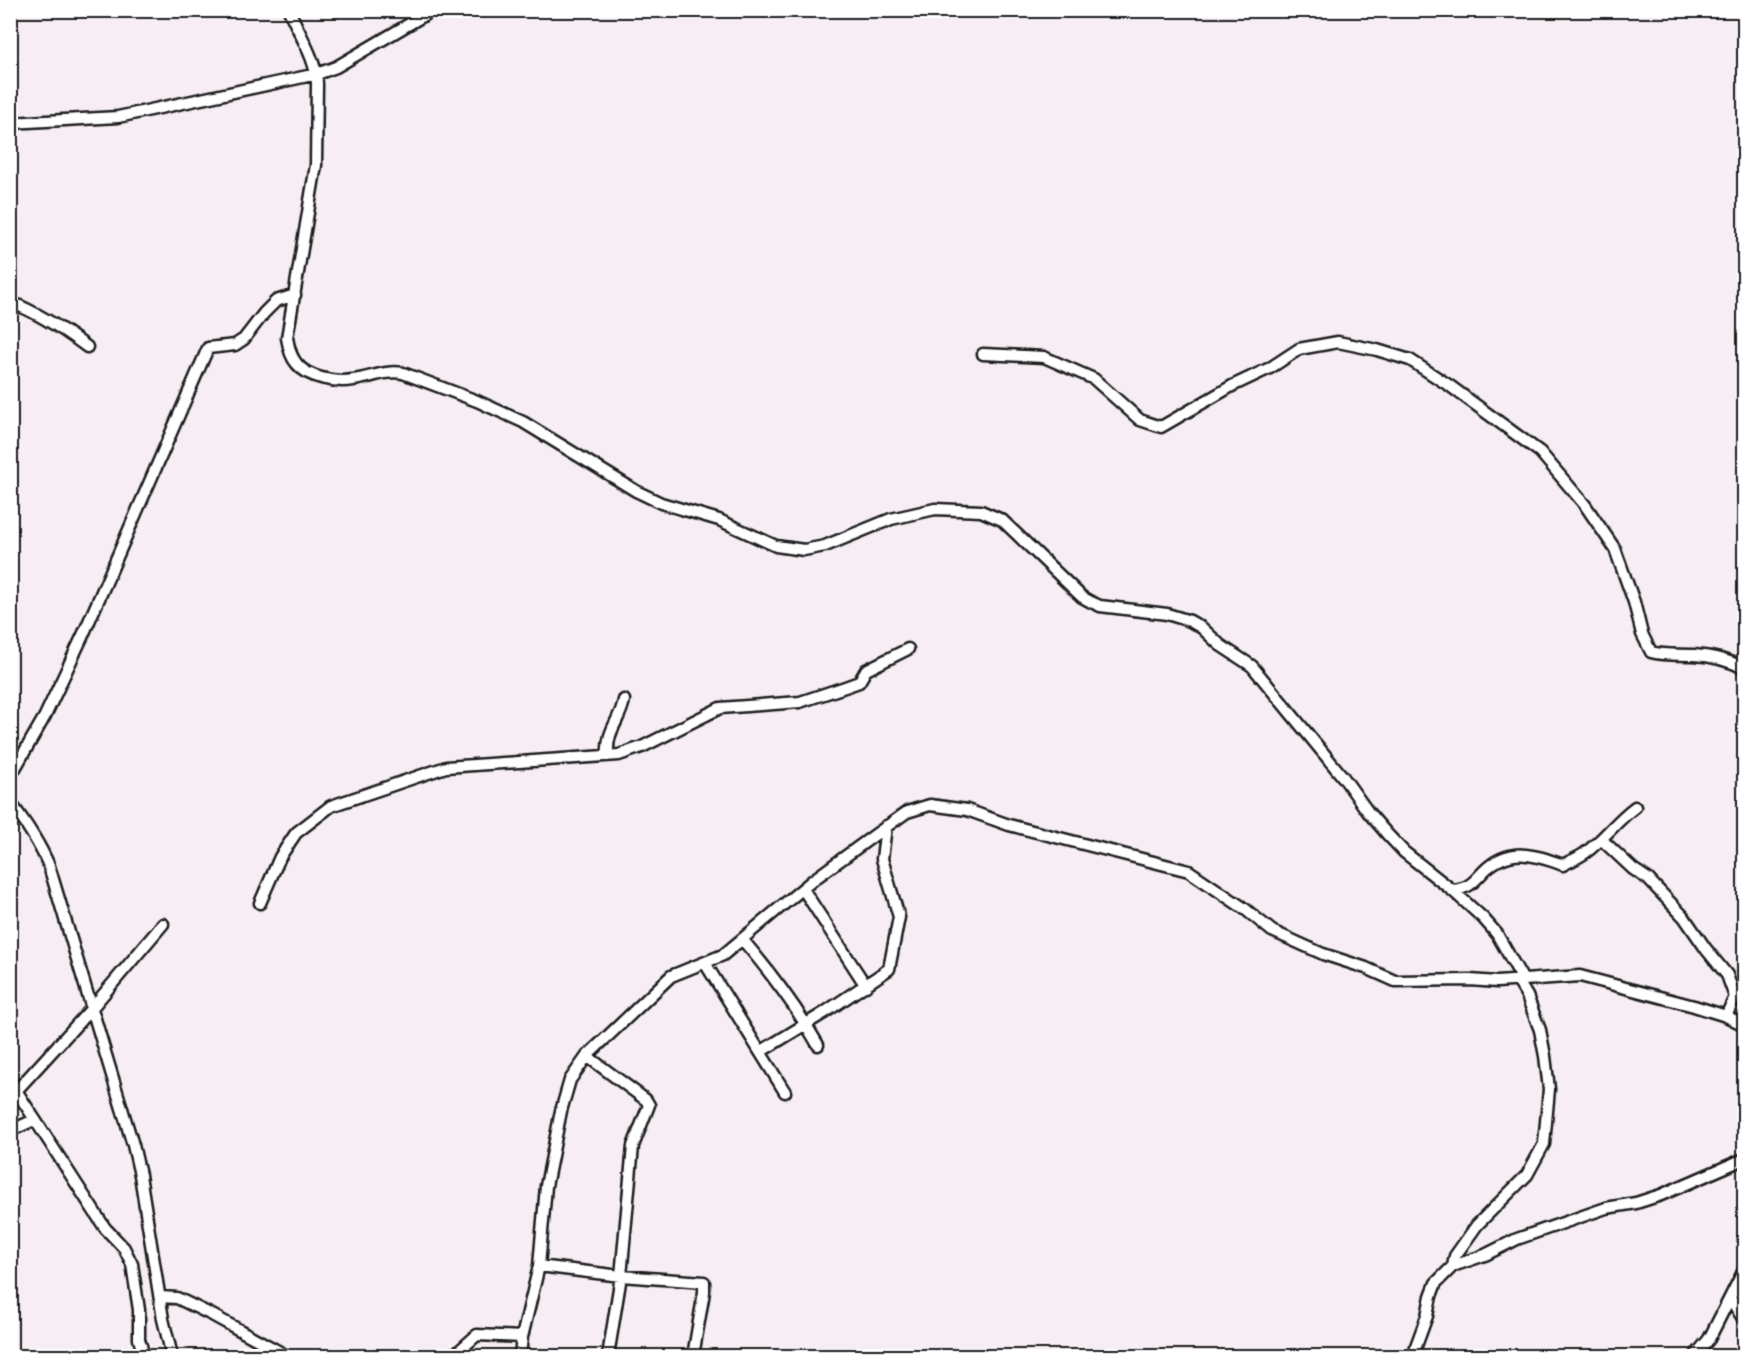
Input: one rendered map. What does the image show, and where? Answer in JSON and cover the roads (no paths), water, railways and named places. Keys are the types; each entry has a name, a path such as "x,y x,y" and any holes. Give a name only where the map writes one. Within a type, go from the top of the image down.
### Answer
{"street":[{"path":"289,10 317,74 316,165 288,338 290,353 297,366 311,374 341,381 391,371 431,383 523,422 636,491 661,502 719,520 776,546 804,550 825,546 891,519 935,509 981,511 1002,520 1082,597 1101,606 1167,614 1190,621 1252,666 1387,834 1404,852 1483,918 1497,934 1521,981 1540,1030 1549,1089 1544,1144 1527,1175 1477,1225 1455,1256 1453,1266"},
{"path":"10,123 118,117 317,74 336,67 433,10"},
{"path":"10,777 45,716 84,633 208,348 235,345 244,339 276,301 295,295"},
{"path":"10,302 60,327 87,347"},
{"path":"983,354 1044,357 1094,379 1140,420 1161,427 1232,386 1270,368 1299,349 1338,342 1410,360 1450,386 1540,452 1585,505 1615,549 1634,602 1642,634 1651,652 1663,655 1691,654 1716,657 1744,668"},
{"path":"260,903 280,857 296,833 331,806 446,767 619,755 642,747 720,708 800,702 828,694 859,682 866,670 908,649"},
{"path":"608,756 607,744 624,700"},
{"path":"10,802 36,838 49,866 123,1108 135,1155 172,1356"},
{"path":"520,1356 522,1337 539,1266 546,1186 561,1111 570,1080 586,1056 671,976 723,955 803,889 886,826 907,812 930,805 967,810 1010,825 1189,871 1245,909 1272,931 1323,954 1366,968 1395,981 1521,981 1580,976 1726,1016 1744,1025"},
{"path":"1452,890 1470,886 1486,869 1505,857 1516,854 1532,854 1563,865 1585,853 1618,819 1635,807"},
{"path":"760,1052 866,986 889,969 899,917 882,859 886,826"},
{"path":"1601,839 1668,899 1727,975 1735,997 1726,1016"},
{"path":"803,889 866,986"},
{"path":"16,1091 91,1009 163,924"},
{"path":"742,939 775,978 818,1045"},
{"path":"705,963 785,1092"},
{"path":"586,1056 646,1100 649,1105 633,1146 621,1276 608,1356"},
{"path":"10,1081 105,1228 129,1256 135,1278 139,1310 139,1339 144,1356"},
{"path":"10,1131 34,1120"},
{"path":"1415,1356 1431,1296 1437,1283 1453,1266 1485,1256 1517,1239 1606,1208 1636,1203 1661,1195 1744,1159"},
{"path":"539,1266 621,1276 704,1282 693,1356"},
{"path":"1695,1356 1709,1339 1744,1270"},
{"path":"160,1297 177,1298 287,1356"},
{"path":"1730,1298 1744,1320"},
{"path":"450,1356 477,1335 522,1337"}]}
